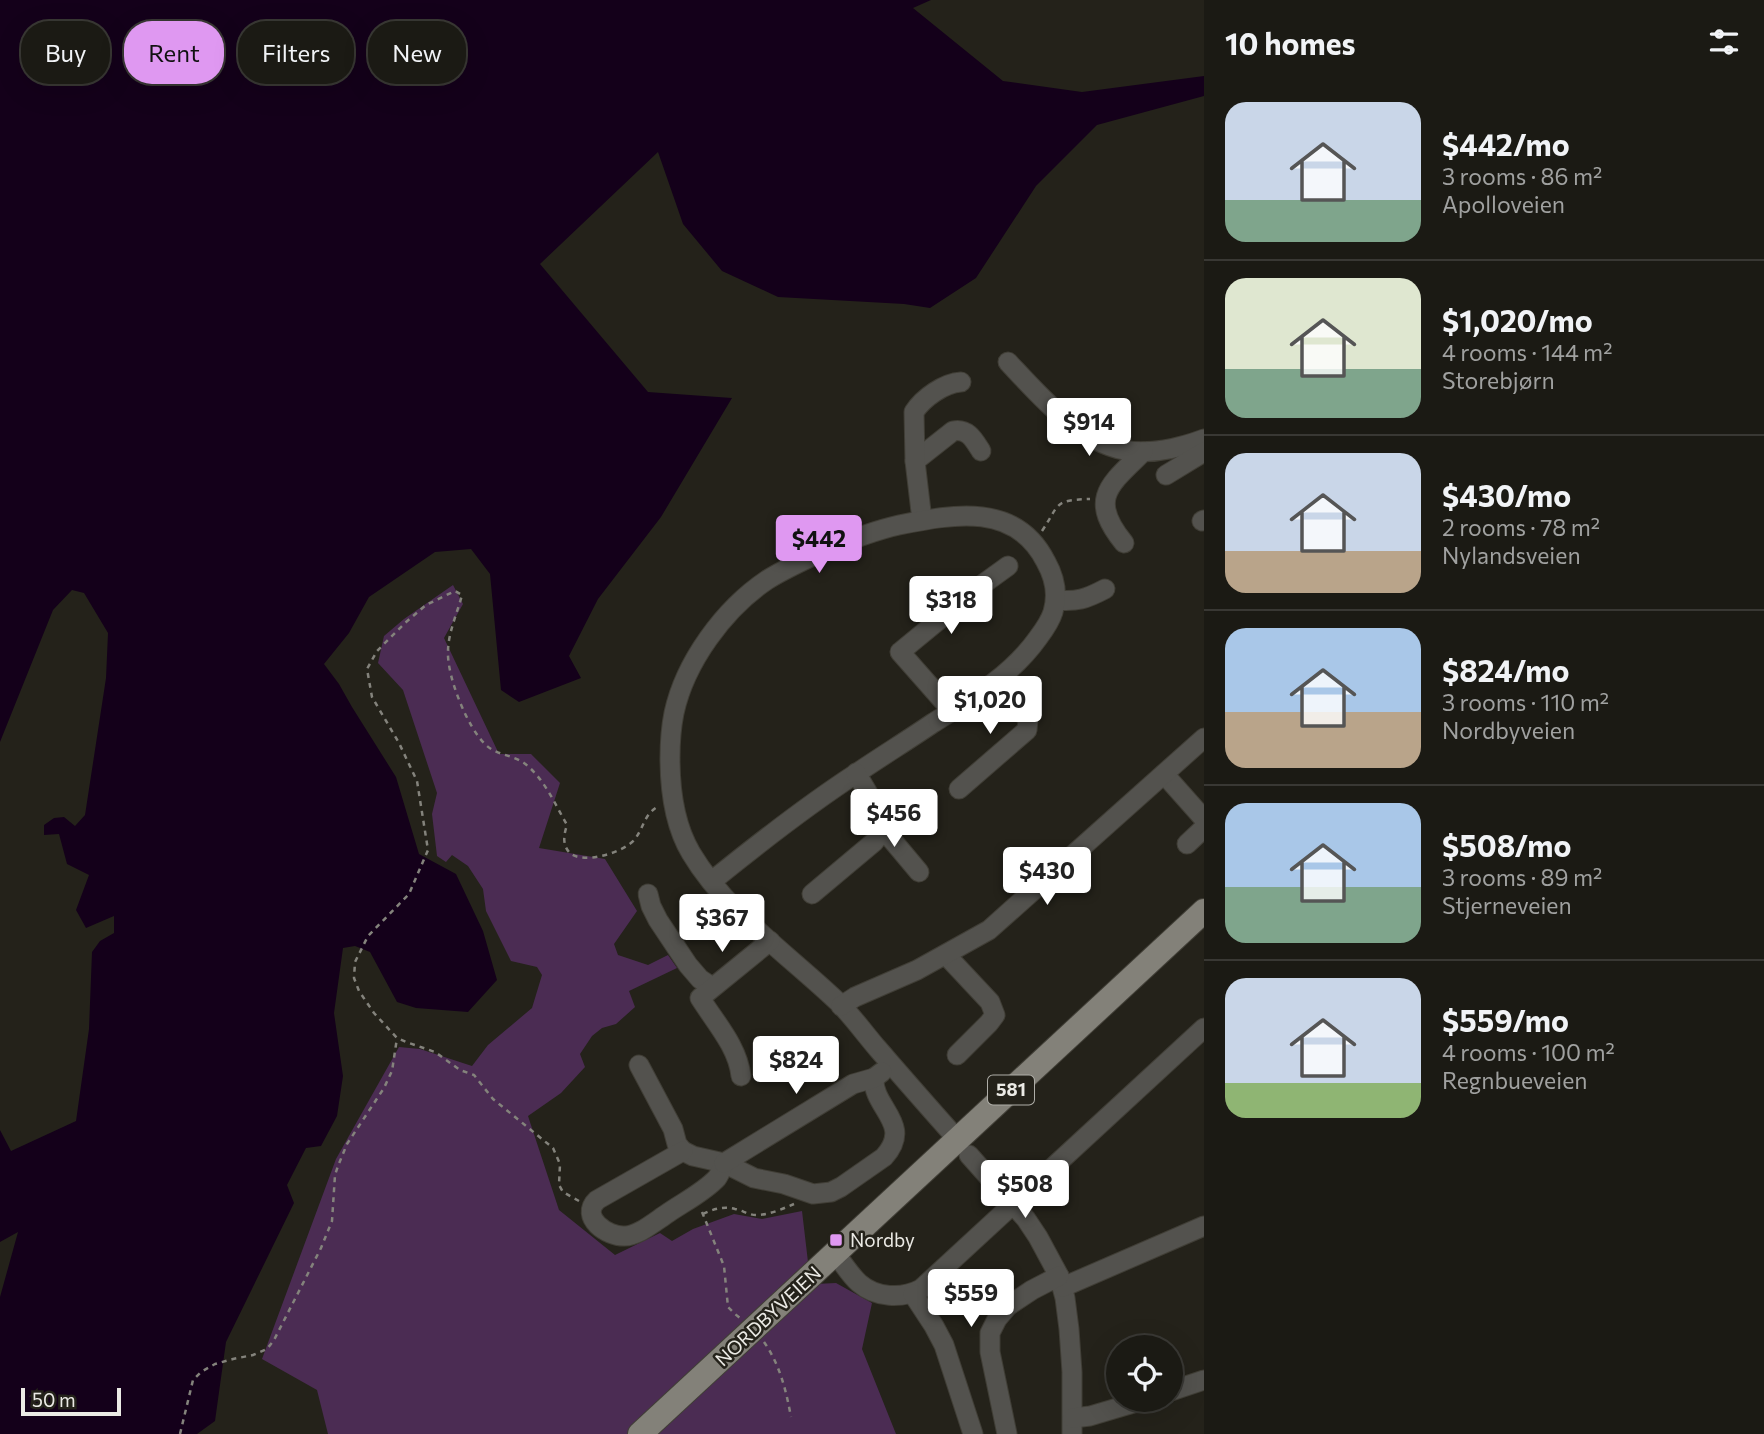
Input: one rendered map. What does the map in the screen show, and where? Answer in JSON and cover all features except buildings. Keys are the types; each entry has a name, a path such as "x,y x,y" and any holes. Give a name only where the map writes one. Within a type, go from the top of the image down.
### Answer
{"main road":[{"name":"NORDBYVEIEN","path":"640,1434 835,1253 963,1147 1204,911"}],"street":[{"path":"1008,362 1063,418 1107,445 1143,452 1204,439"},
{"path":"922,520 915,461 914,412 933,394 953,383 961,382"},
{"path":"915,461 953,431 958,430 968,433 981,450"},
{"path":"1124,543 1108,519 1104,499 1112,482 1143,452"},
{"path":"1166,475 1204,452"},
{"path":"712,881 788,820 998,680 1020,660 1050,620 1056,600 1050,569 1034,542 1022,530 992,518 968,516 922,520 863,535 781,571 756,589 719,625 694,663 674,715 670,780 686,845 712,881 737,910 841,1006 1013,1203 1038,1237 1061,1282 1070,1340 1073,1426 1090,1416 1106,1411"},
{"path":"952,711 900,652 1008,566"},
{"path":"1056,600 1085,600 1105,589"},
{"path":"959,789 1027,730 1028,720 998,680"},
{"path":"841,1006 946,955 1002,920 1204,738"},
{"path":"812,894 874,842 880,832 878,814 856,773"},
{"path":"1164,774 1204,819"},
{"path":"1186,844 1204,828"},
{"path":"880,832 888,835 919,872"},
{"path":"648,894 658,920 706,993 734,1050 741,1076"},
{"path":"706,993 770,941"},
{"path":"946,955 990,1002 995,1015 957,1055"},
{"path":"835,1253 853,1277 867,1289 887,1295 913,1294 1204,1028"},
{"path":"639,1065 673,1129 677,1143 684,1151 692,1156 724,1163 754,1178 813,1194 831,1192 841,1187 890,1151 895,1129 877,1097 873,1086 874,1078"},
{"path":"684,1151 597,1199 592,1207 593,1218 601,1228 616,1235 627,1236 641,1231 718,1177 724,1163 853,1084 874,1078 892,1065"},
{"path":"1007,1434 989,1345 990,1334 997,1318 1008,1306 1032,1290 1061,1282 1204,1226"},
{"path":"913,1294 940,1336 973,1434"},
{"path":"1183,1387 1204,1380"}],"path":[{"path":"1034,542 1057,506 1068,501 1104,499"},
{"path":"592,1207 563,1192 559,1185 560,1164 553,1148 493,1099 474,1075 460,1070 435,1052 397,1038 374,1013 359,991 354,978 354,968 369,934 409,894 428,850 418,780 372,697 367,669 377,651 405,623 426,605 455,591 462,595 447,655 455,690 469,722 486,746 523,762 537,775 567,825 564,844 570,854 582,859 619,850 635,839 650,811 662,804 674,804"},
{"path":"180,1434 193,1380 201,1372 215,1364 267,1349 274,1340 332,1221 338,1166 347,1144 384,1088 392,1071 397,1038"},
{"path":"703,1214 722,1208 757,1215 784,1209 813,1194"},
{"path":"691,1197 703,1214 723,1266 728,1307 755,1328 770,1351 787,1392 791,1417"}],"shaded area":[{"path":"0,0 931,0 913,8 1003,81 1082,92 1204,76 1204,96 1097,125 1036,186 976,278 930,308 904,304 778,297 722,271 683,224 658,152 540,264 648,392 732,398 661,517 598,599 569,656 581,678 519,702 501,690 490,574 471,549 435,552 369,597 349,633 324,664 396,777 419,854 456,874 483,931 497,980 468,1012 416,1008 397,1002 370,952 355,946 343,948 334,1013 343,1076 337,1116 321,1146 306,1148 287,1185 294,1203 226,1342 215,1421 197,1434 0,1434 0,1297 18,1232 0,1242 0,1130 11,1151 76,1121 89,1029 92,952 100,941 114,933 114,916 86,928 76,910 89,875 67,864 59,834 44,835 44,825 54,818 64,817 75,826 85,815 106,678 108,633 84,593 72,590 53,610 0,742"},
{"path":"453,585 463,604 444,638 499,754 531,754 560,783 539,848 605,859 637,911 614,944 618,955 648,965 668,955 677,968 629,991 635,1007 616,1024 602,1028 592,1036 580,1054 585,1067 561,1093 528,1116 559,1210 615,1255 660,1233 672,1241 693,1229 734,1214 762,1219 802,1211 808,1262 629,1434 328,1434 317,1390 262,1359 336,1159 399,1047 420,1049 472,1066 488,1045 532,1008 542,975 537,967 511,961 486,911 483,889 468,866 452,855 446,862 437,856 432,814 437,793 403,690 378,663 384,636"},
{"path":"836,1283 872,1303 862,1349 896,1434 653,1434 815,1284"}],"place":[{"name":"Nordby","path":"836,1240"}]}
